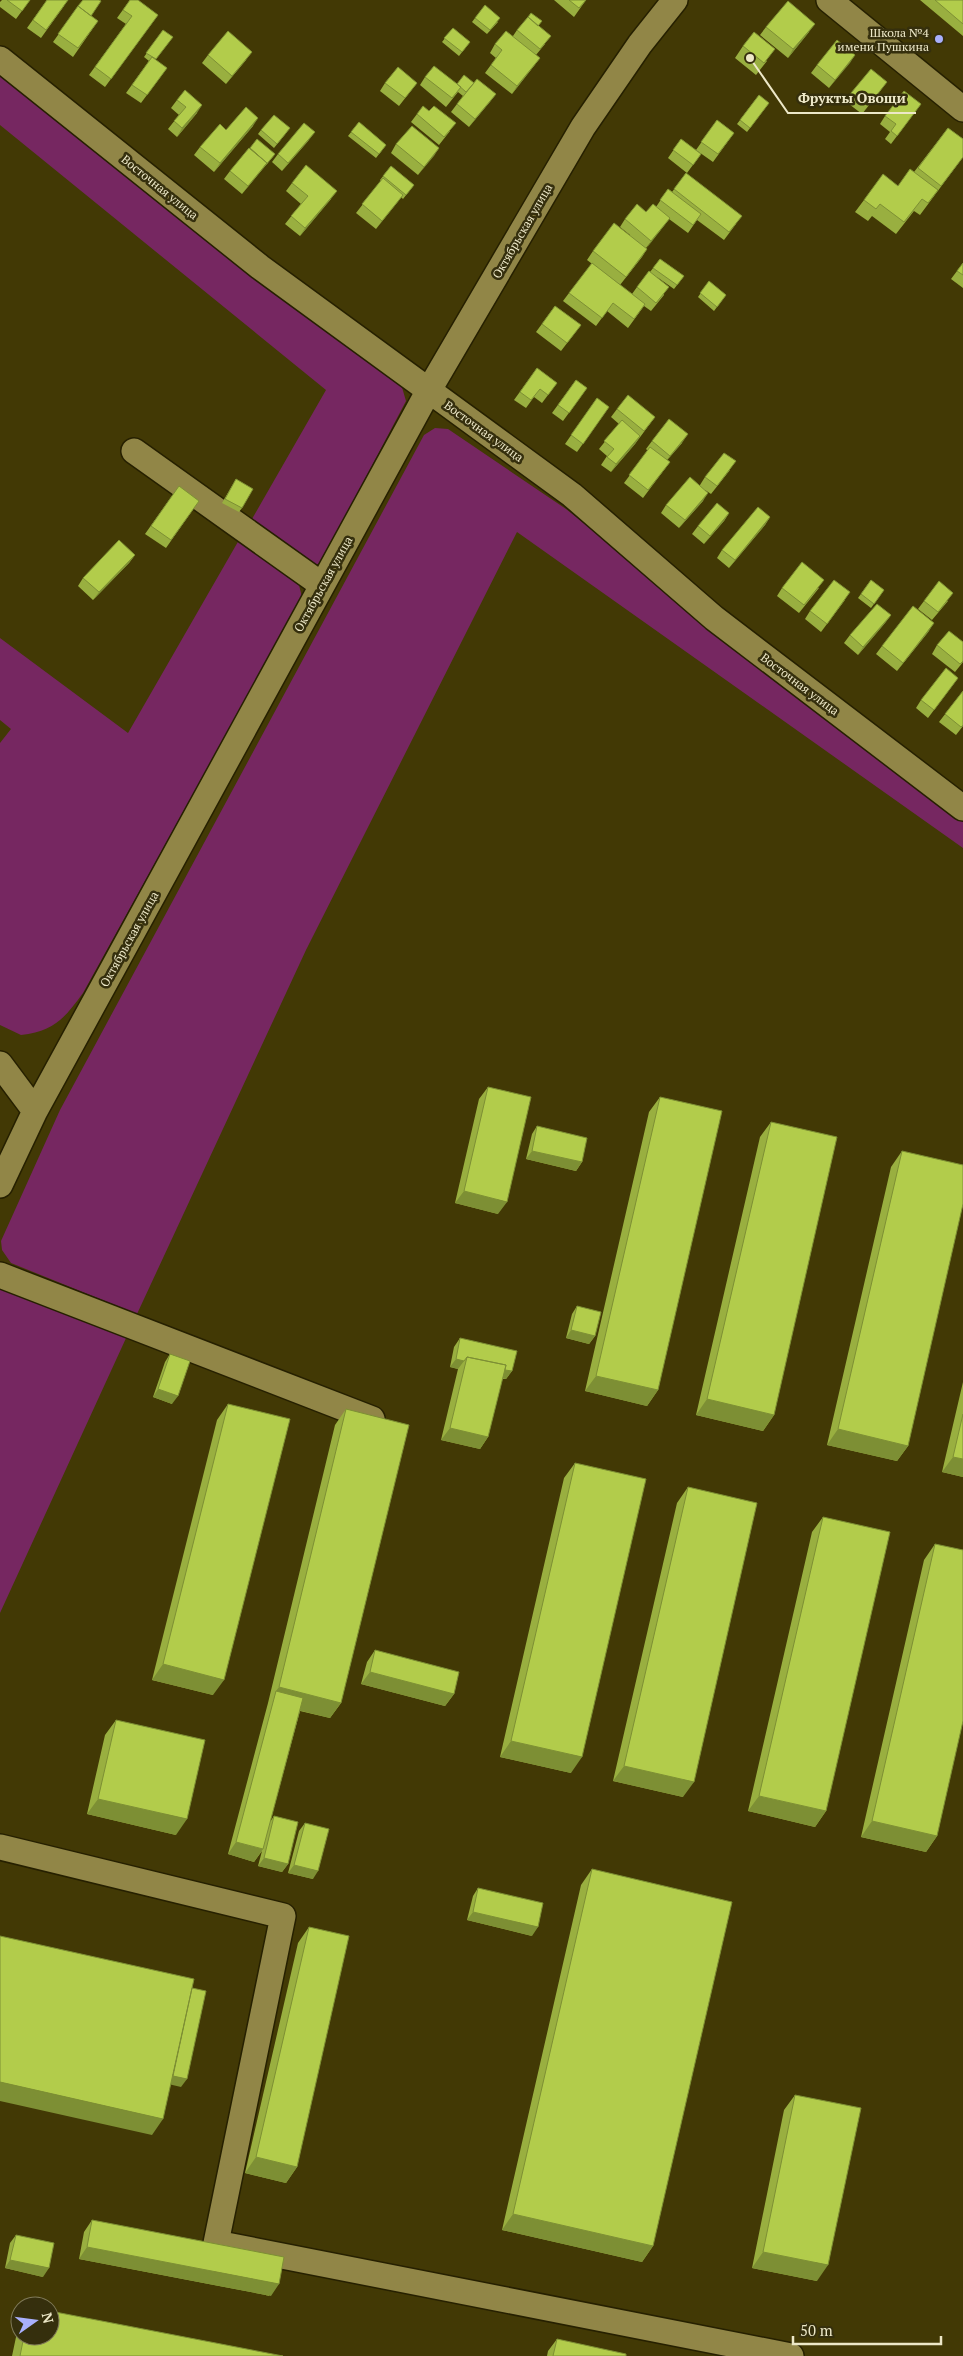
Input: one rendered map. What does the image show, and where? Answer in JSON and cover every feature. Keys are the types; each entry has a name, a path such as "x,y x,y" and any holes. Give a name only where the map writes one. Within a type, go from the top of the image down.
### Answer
{"street":[{"name":"Октябрьская улица","path":"0,1185 35,1111 429,390 583,127 610,86 675,0"},
{"path":"829,0 963,110"},
{"name":"Восточная улица","path":"0,59 260,267 572,495 714,618 963,808"},
{"path":"134,451 322,585"},
{"path":"0,1064 35,1111"},
{"path":"0,1275 372,1420"},
{"path":"0,1847 283,1916 216,2243 791,2356"}],"shaded area":[{"path":"0,69 401,384 406,401 320,564 310,564 252,519 326,390 0,125"},
{"path":"435,428 448,429 566,509 745,651 963,819 963,848 517,532 306,950 137,1314 11,1263 2,1250 1,1241 60,1110 424,435"},
{"path":"239,540 299,585 302,597 83,993 64,1017 50,1027 21,1035 0,1025 0,743 11,729 0,720 0,638 128,733"},
{"path":"0,1290 7,1290 127,1336 0,1613"}],"building":[{"path":"7,0 30,0 22,11"},
{"path":"47,0 68,0 46,30 33,20"},
{"path":"83,0 101,1 91,16 78,6"},
{"path":"130,0 138,0 158,15 111,79 95,67 132,16 123,10"},
{"path":"569,0 586,0 579,8"},
{"path":"935,0 963,0 963,24"},
{"path":"788,1 815,24 793,49 766,27"},
{"path":"485,5 500,18 490,30 475,18"},
{"path":"78,6 98,21 78,48 58,34"},
{"path":"531,13 542,21 538,26 528,17"},
{"path":"528,17 551,36 540,49 517,30"},
{"path":"453,28 470,42 462,52 444,38"},
{"path":"163,30 173,37 156,59 146,53"},
{"path":"228,31 252,52 232,76 208,55"},
{"path":"506,31 540,58 517,86 491,65 502,50 495,44"},
{"path":"754,32 775,49 764,63 743,46"},
{"path":"837,40 855,55 835,80 817,65"},
{"path":"152,57 167,68 147,95 132,85"},
{"path":"434,66 461,87 452,98 425,77"},
{"path":"398,67 417,83 405,98 385,83"},
{"path":"871,69 887,82 868,106 851,93"},
{"path":"464,75 474,83 466,92 457,84"},
{"path":"477,79 496,94 475,119 457,104"},
{"path":"185,90 202,105 182,128 174,121 186,107 177,100"},
{"path":"904,91 921,104 897,136 891,131 896,124 885,116"},
{"path":"759,95 769,103 750,128 740,120"},
{"path":"423,106 429,111 434,106 456,123 444,137 417,114"},
{"path":"246,107 258,118 220,163 200,147 220,124 226,130"},
{"path":"274,115 290,128 277,144 261,130"},
{"path":"717,120 734,133 718,154 701,142"},
{"path":"359,122 386,145 379,154 351,132"},
{"path":"304,123 315,132 288,163 278,154"},
{"path":"412,126 439,148 424,167 396,144"},
{"path":"948,128 963,139 963,157 941,186 918,168"},
{"path":"257,139 275,154 264,167 267,163 250,148"},
{"path":"681,139 701,154 693,165 673,150"},
{"path":"249,148 267,163 248,186 230,171"},
{"path":"306,165 337,191 305,228 291,216 308,196 292,183"},
{"path":"391,166 414,185 406,195 383,176"},
{"path":"910,169 938,190 928,203 922,199 904,222 880,204 876,209 864,200 883,174 898,186"},
{"path":"686,173 742,216 729,232 674,189"},
{"path":"383,178 403,195 382,221 362,204"},
{"path":"668,189 701,214 693,225 660,200"},
{"path":"637,204 646,212 653,204 670,218 651,241 625,219"},
{"path":"614,223 647,249 626,277 593,251"},
{"path":"660,259 684,276 677,285 653,268"},
{"path":"592,263 645,304 634,319 613,303 602,318 569,293"},
{"path":"963,263 963,275 957,271"},
{"path":"649,271 669,287 656,303 637,287"},
{"path":"709,281 726,295 717,307 700,293"},
{"path":"555,306 581,325 567,343 542,324"},
{"path":"537,368 557,383 548,395 540,389 531,400 520,392"},
{"path":"576,380 587,388 569,413 558,405"},
{"path":"628,395 655,417 644,431 617,409"},
{"path":"597,398 609,407 583,444 571,435"},
{"path":"669,419 688,434 670,456 652,441"},
{"path":"622,420 640,436 616,464 607,457 614,449 604,441"},
{"path":"650,447 670,462 648,490 629,475"},
{"path":"724,453 736,461 717,486 705,477"},
{"path":"690,477 708,493 685,520 666,505"},
{"path":"236,479 253,489 242,508 225,499"},
{"path":"179,486 199,501 171,540 151,526"},
{"path":"717,503 729,513 710,536 698,526"},
{"path":"758,507 770,517 735,560 722,550"},
{"path":"119,540 135,555 99,592 83,578"},
{"path":"802,562 824,580 804,605 782,588"},
{"path":"834,580 850,592 827,624 810,611"},
{"path":"871,580 884,590 874,604 861,594"},
{"path":"939,581 953,593 938,612 924,601"},
{"path":"877,604 891,615 863,647 850,635"},
{"path":"913,606 934,623 903,663 882,646"},
{"path":"949,631 963,642 963,661 960,664 937,645"},
{"path":"946,668 958,678 934,710 921,700"},
{"path":"963,691 963,725 961,727 945,714"},
{"path":"488,1087 531,1097 507,1202 464,1191"},
{"path":"660,1097 722,1111 658,1390 596,1376"},
{"path":"771,1122 837,1137 774,1415 707,1399"},
{"path":"537,1126 587,1138 582,1162 532,1151"},
{"path":"902,1151 963,1165 963,1204 908,1446 838,1429"},
{"path":"577,1306 601,1312 595,1336 571,1330"},
{"path":"460,1338 517,1351 512,1371 505,1370 506,1365 467,1357 464,1361 456,1359"},
{"path":"170,1354 190,1361 178,1396 158,1389"},
{"path":"467,1357 506,1365 488,1437 450,1428"},
{"path":"228,1404 290,1419 224,1680 163,1664"},
{"path":"346,1409 409,1425 341,1703 279,1687"},
{"path":"963,1414 963,1459 953,1457"},
{"path":"575,1463 646,1479 582,1757 511,1741"},
{"path":"688,1487 757,1503 694,1782 624,1766"},
{"path":"823,1517 890,1532 826,1811 759,1796"},
{"path":"935,1544 963,1550 963,1721 937,1836 872,1821"},
{"path":"375,1650 459,1672 454,1694 370,1672"},
{"path":"276,1691 303,1698 263,1849 236,1842"},
{"path":"116,1720 205,1740 187,1819 98,1799"},
{"path":"274,1816 298,1822 288,1864 264,1858"},
{"path":"305,1823 329,1829 318,1871 294,1865"},
{"path":"592,1869 732,1902 653,2246 513,2214"},
{"path":"478,1888 543,1903 538,1927 473,1912"},
{"path":"309,1927 349,1936 297,2167 256,2157"},
{"path":"0,1936 194,1979 163,2119 0,2082"},
{"path":"192,1988 206,1991 187,2079 173,2076"},
{"path":"795,2095 861,2108 828,2265 763,2252"},
{"path":"92,2220 284,2257 279,2284 87,2247"},
{"path":"16,2235 54,2243 49,2268 10,2260"},
{"path":"60,2313 283,2356 20,2356 22,2346 60,2346"},
{"path":"557,2339 626,2354 626,2356 553,2356"}],"place":[{"name":"Школа №4 имени Пушкина","path":"939,39"},
{"name":"Фрукты Овощи","path":"750,58"}]}
